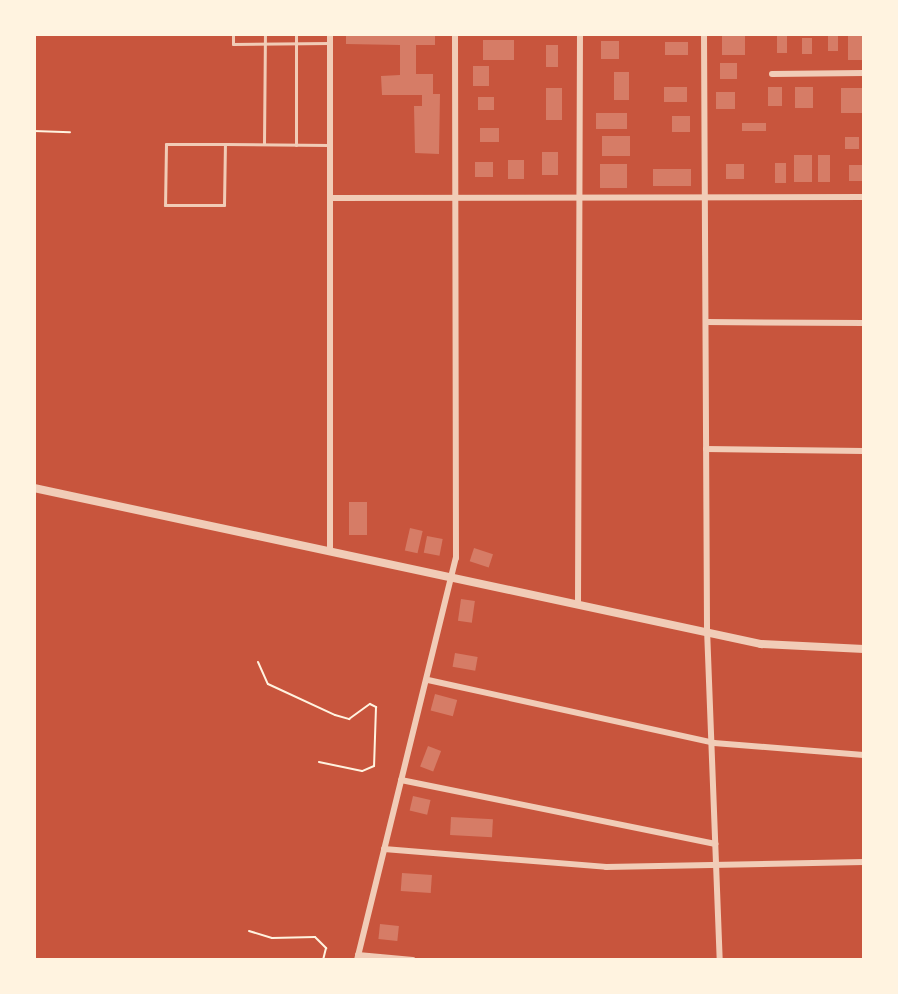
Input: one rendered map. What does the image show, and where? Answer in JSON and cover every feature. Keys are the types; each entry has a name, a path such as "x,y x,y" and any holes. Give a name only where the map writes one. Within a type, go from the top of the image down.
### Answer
{"street":[{"path":"330,34 330,549"},
{"path":"413,960 358,957 454,574 455,34"},
{"path":"578,604 580,34"},
{"path":"704,34 707,628 714,743 720,960"},
{"path":"772,74 864,73"},
{"path":"330,198 864,197"},
{"path":"707,322 864,323"},
{"path":"706,449 864,451"},
{"path":"34,488 454,574 578,604 707,628 761,644 864,649"},
{"path":"428,680 714,743 864,755"},
{"path":"401,780 561,817 716,844"},
{"path":"384,849 606,867 864,862"}],"lane":[{"path":"233,34 233,44 330,43"},
{"path":"264,144 265,34"},
{"path":"296,34 296,145"},
{"path":"225,144 224,205 165,205 166,144 225,144 264,144 330,145"}],"path":[{"path":"34,131 70,132"},
{"path":"258,662 268,684 335,715 349,719 370,704 376,707 374,766 362,771 319,762"},
{"path":"249,930 272,938 315,937 326,948 323,960"}],"building":[{"path":"346,34 435,34 435,45 416,45 416,74 433,74 433,94 440,94 439,154 415,153 414,106 422,106 422,95 382,95 381,76 400,75 400,45 346,44"},
{"path":"777,34 787,34 787,53 777,53"},
{"path":"828,34 838,34 838,51 828,51"},
{"path":"722,35 745,35 745,55 722,55"},
{"path":"848,35 862,35 862,60 848,60"},
{"path":"802,38 812,38 812,54 802,54"},
{"path":"483,40 514,40 514,60 483,60"},
{"path":"601,41 619,41 619,59 601,59"},
{"path":"665,42 688,42 688,55 665,55"},
{"path":"546,45 558,45 558,67 546,67"},
{"path":"720,63 737,63 737,79 720,79"},
{"path":"473,66 489,66 489,86 473,86"},
{"path":"614,72 629,72 629,100 614,100"},
{"path":"664,87 687,87 687,102 664,102"},
{"path":"768,87 782,87 782,106 768,106"},
{"path":"795,87 813,87 813,108 795,108"},
{"path":"546,88 562,88 562,120 546,120"},
{"path":"841,88 862,88 862,113 841,113"},
{"path":"716,92 735,92 735,109 716,109"},
{"path":"478,97 494,97 494,110 478,110"},
{"path":"596,113 627,113 627,129 596,129"},
{"path":"672,116 690,116 690,132 672,132"},
{"path":"742,123 766,123 766,131 742,131"},
{"path":"480,128 499,128 499,142 480,142"},
{"path":"602,136 630,136 630,156 602,156"},
{"path":"845,137 859,137 859,149 845,149"},
{"path":"542,152 558,152 558,175 542,175"},
{"path":"794,155 812,155 812,182 794,182"},
{"path":"818,155 830,155 830,182 818,182"},
{"path":"508,160 524,160 524,179 508,179"},
{"path":"475,162 493,162 493,177 475,177"},
{"path":"775,163 786,163 786,183 775,183"},
{"path":"600,164 627,164 627,188 600,188"},
{"path":"726,164 744,164 744,179 726,179"},
{"path":"849,165 862,165 862,181 849,181"},
{"path":"653,169 691,169 691,186 653,186"},
{"path":"349,502 367,502 367,535 349,535"},
{"path":"410,528 423,531 417,553 405,550"},
{"path":"427,536 443,539 439,556 424,553"},
{"path":"474,548 493,554 489,567 470,561"},
{"path":"461,599 475,601 472,623 458,621"},
{"path":"455,653 478,657 475,671 453,667"},
{"path":"435,694 457,700 453,716 431,710"},
{"path":"428,746 441,751 433,772 420,767"},
{"path":"413,796 431,800 427,815 410,811"},
{"path":"451,817 493,819 492,837 450,835"},
{"path":"402,873 432,875 431,893 401,891"},
{"path":"380,924 399,926 397,941 378,939"}]}
